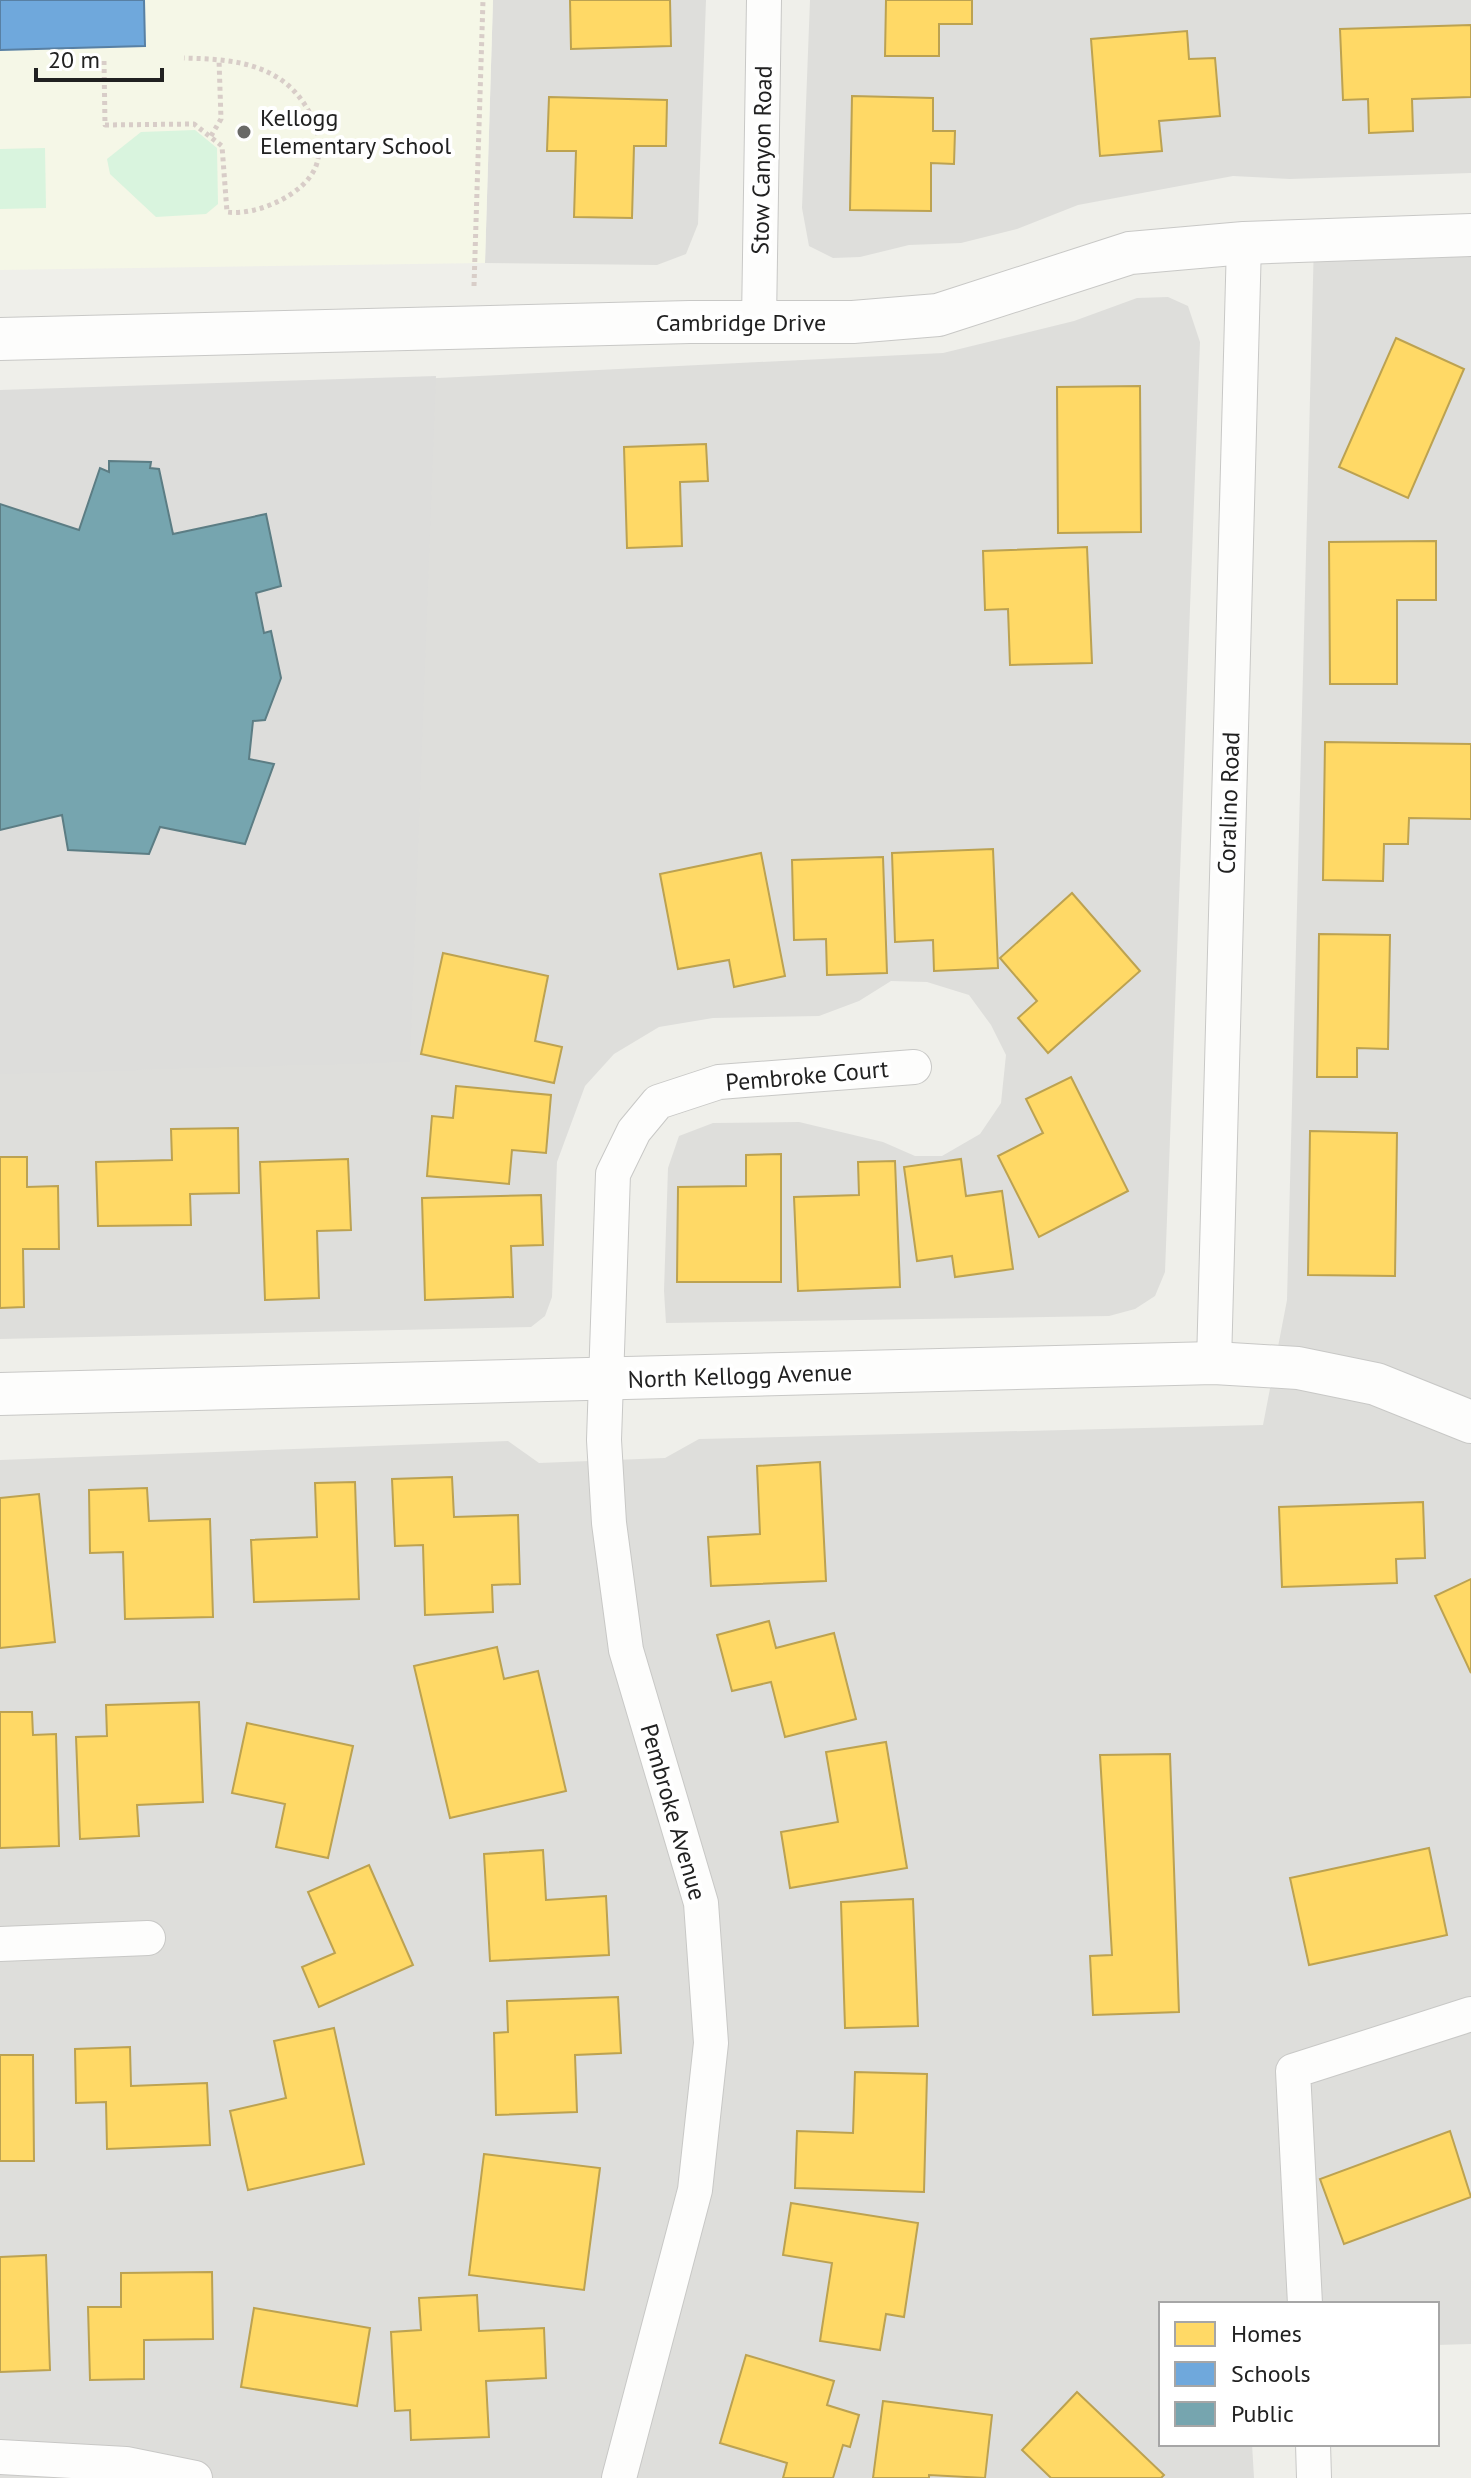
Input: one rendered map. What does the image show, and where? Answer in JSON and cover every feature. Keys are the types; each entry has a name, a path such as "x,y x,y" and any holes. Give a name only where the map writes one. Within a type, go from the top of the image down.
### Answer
{"street":[{"name":"Stow Canyon Road","path":"759,321 764,0"},
{"name":"Cambridge Drive","path":"0,339 759,321 853,322 938,315 1130,253 1244,243 1471,235"},
{"name":"Coralino Road","path":"1214,1363 1244,243"},
{"name":"Pembroke Court","path":"606,1379 613,1174 634,1131 658,1102 719,1082 914,1067"},
{"name":"North Kellogg Avenue","path":"0,1394 1214,1363 1298,1368 1376,1384 1471,1422"},
{"name":"Pembroke Avenue","path":"606,1379 604,1440 609,1523 626,1650 701,1903 711,2043 695,2190 619,2478"},
{"path":"0,1944 148,1938"},
{"path":"1305,2302 1293,2071 1471,2014"},
{"path":"1313,2446 1314,2478"},
{"path":"0,2457 126,2464 195,2478"}],"path":[{"path":"473,327 483,0"},
{"path":"104,61 105,125 194,124 211,136 222,146 227,212 244,212 277,201 304,183 318,162 315,129 307,107 295,90 276,76 250,65 184,58"},
{"path":"211,136 221,119 219,60"}],"shaded area":[{"name":"Kellogg Elementary School","path":"0,0 493,0 485,263 0,270"},
{"path":"493,0 706,0 698,224 686,254 657,265 485,263"},
{"path":"810,0 1471,0 1471,173 1290,179 1233,176 1078,205 1017,229 961,243 909,245 860,257 833,258 809,246 802,208"},
{"path":"1314,241 1471,247 1471,2344 1439,2345 1439,2302 1159,2302 1159,2446 1252,2446 1254,2478 0,2478 0,1460 508,1441 539,1463 665,1458 699,1439 1263,1425 1287,1300"},
{"path":"1168,297 1188,306 1200,342 1165,1272 1155,1296 1135,1309 1109,1316 666,1323 664,1291 668,1168 679,1136 713,1123 799,1122 883,1142 915,1156 942,1156 980,1134 1001,1103 1006,1055 991,1025 969,995 927,982 891,981 859,1001 819,1016 713,1018 659,1027 614,1054 585,1086 557,1162 552,1297 545,1316 531,1327 0,1339 0,933 376,381 943,353 1074,321 1137,298"},
{"path":"436,376 410,1062 0,1074 0,390"}],"green space":[{"path":"195,130 217,148 218,204 206,214 156,217 110,174 107,159 141,132"},
{"path":"45,148 46,208 0,209 0,149"}],"building: Homes":[{"path":"570,0 670,0 671,46 571,49"},
{"path":"886,0 972,0 972,24 939,24 939,56 885,56"},
{"path":"1471,25 1471,97 1412,99 1413,131 1369,133 1368,99 1343,100 1340,29"},
{"path":"1187,31 1189,59 1215,58 1220,116 1159,121 1162,151 1100,156 1091,39"},
{"path":"852,96 933,98 933,131 955,131 954,164 931,163 931,211 850,210"},
{"path":"549,97 667,100 666,146 634,146 632,218 574,217 576,151 547,151"},
{"path":"1396,338 1464,369 1408,498 1339,467"},
{"path":"1140,386 1141,532 1058,533 1057,387"},
{"path":"706,444 708,481 680,482 682,546 627,548 624,447"},
{"path":"1436,541 1436,600 1397,600 1397,684 1330,684 1329,542"},
{"path":"1087,547 1092,663 1010,665 1008,609 985,610 983,551"},
{"path":"1325,742 1471,744 1471,819 1409,818 1408,844 1384,844 1383,881 1323,880"},
{"path":"993,849 998,968 934,971 933,940 895,942 892,853"},
{"path":"761,853 785,976 734,987 729,960 678,969 660,874"},
{"path":"883,857 887,973 827,975 826,939 794,940 792,860"},
{"path":"1072,893 1140,971 1048,1053 1018,1018 1037,1001 1000,958"},
{"path":"1319,934 1390,935 1388,1049 1357,1048 1357,1077 1317,1077"},
{"path":"443,953 548,976 535,1041 562,1047 554,1083 421,1054"},
{"path":"1071,1077 1128,1191 1039,1237 998,1156 1043,1133 1026,1099"},
{"path":"456,1086 551,1095 546,1153 512,1150 509,1184 427,1176 432,1116 453,1118"},
{"path":"238,1128 239,1193 190,1194 191,1225 98,1226 96,1162 172,1160 171,1129"},
{"path":"1310,1131 1397,1133 1395,1276 1308,1275"},
{"path":"781,1154 781,1282 677,1282 678,1187 746,1186 746,1155"},
{"path":"0,1157 27,1157 27,1187 58,1186 59,1249 23,1249 24,1307 0,1308"},
{"path":"348,1159 351,1230 317,1231 319,1298 265,1300 260,1162"},
{"path":"961,1159 966,1196 1002,1191 1013,1269 955,1277 952,1256 917,1261 904,1167"},
{"path":"895,1161 900,1287 798,1291 794,1197 859,1195 858,1162"},
{"path":"541,1195 543,1245 511,1246 513,1297 425,1300 422,1198"},
{"path":"820,1462 826,1581 711,1586 708,1537 760,1534 757,1466"},
{"path":"452,1477 454,1517 518,1515 520,1584 492,1585 493,1612 425,1615 423,1545 395,1546 392,1479"},
{"path":"355,1482 359,1599 254,1602 251,1540 317,1537 315,1483"},
{"path":"147,1488 149,1521 210,1519 213,1617 125,1619 123,1552 90,1553 89,1490"},
{"path":"39,1494 55,1642 0,1648 0,1498"},
{"path":"1423,1502 1425,1558 1396,1559 1397,1583 1282,1587 1279,1507"},
{"path":"1471,1579 1471,1673 1435,1596"},
{"path":"769,1621 776,1648 834,1633 856,1719 785,1737 771,1682 732,1691 717,1635"},
{"path":"497,1647 504,1679 538,1671 566,1791 450,1818 414,1666"},
{"path":"199,1702 203,1802 137,1805 139,1836 80,1839 76,1737 107,1736 106,1705"},
{"path":"0,1712 32,1712 33,1735 56,1734 59,1846 0,1848"},
{"path":"247,1723 353,1746 328,1858 276,1847 285,1804 232,1793"},
{"path":"886,1742 907,1868 790,1888 781,1832 838,1822 826,1752"},
{"path":"1170,1754 1179,2012 1093,2015 1090,1956 1112,1955 1100,1755"},
{"path":"1429,1848 1447,1935 1309,1965 1290,1878"},
{"path":"543,1850 546,1900 606,1896 609,1955 490,1961 484,1854"},
{"path":"369,1865 413,1965 319,2007 302,1967 335,1953 308,1892"},
{"path":"913,1899 918,2026 845,2028 841,1902"},
{"path":"618,1997 621,2053 575,2055 577,2112 496,2115 494,2033 508,2032 507,2001"},
{"path":"334,2028 364,2164 248,2190 230,2111 286,2098 274,2041"},
{"path":"130,2047 131,2086 207,2083 210,2145 107,2149 106,2102 76,2103 75,2049"},
{"path":"0,2055 33,2055 34,2161 0,2161"},
{"path":"855,2072 927,2074 924,2192 795,2188 797,2131 853,2133"},
{"path":"1450,2131 1471,2197 1344,2244 1320,2179"},
{"path":"484,2154 600,2168 584,2290 469,2275"},
{"path":"791,2203 918,2223 904,2317 886,2314 880,2350 820,2341 832,2263 783,2255"},
{"path":"46,2255 50,2370 0,2372 0,2257"},
{"path":"212,2272 213,2339 144,2340 144,2379 90,2380 88,2307 121,2307 121,2273"},
{"path":"477,2295 479,2331 544,2328 546,2378 486,2381 489,2437 411,2440 410,2410 395,2411 391,2332 421,2330 419,2298"},
{"path":"254,2308 370,2328 357,2406 241,2387"},
{"path":"746,2355 834,2381 827,2405 859,2415 850,2447 843,2445 833,2478 783,2478 787,2463 720,2443"},
{"path":"1077,2392 1164,2475 1161,2478 1051,2478 1022,2450"},
{"path":"883,2401 992,2415 985,2478 929,2475 929,2478 873,2478"}],"building: Schools":[{"path":"0,0 144,0 145,46 0,50"}],"building: Public":[{"path":"109,461 151,462 150,468 159,469 173,534 266,514 281,586 256,593 264,633 271,631 281,678 265,720 253,721 249,759 274,764 245,844 160,827 149,854 68,850 62,815 0,830 0,504 79,530 100,468 109,472"}],"place":[{"name":"Kellogg Elementary School","path":"244,132"}]}
